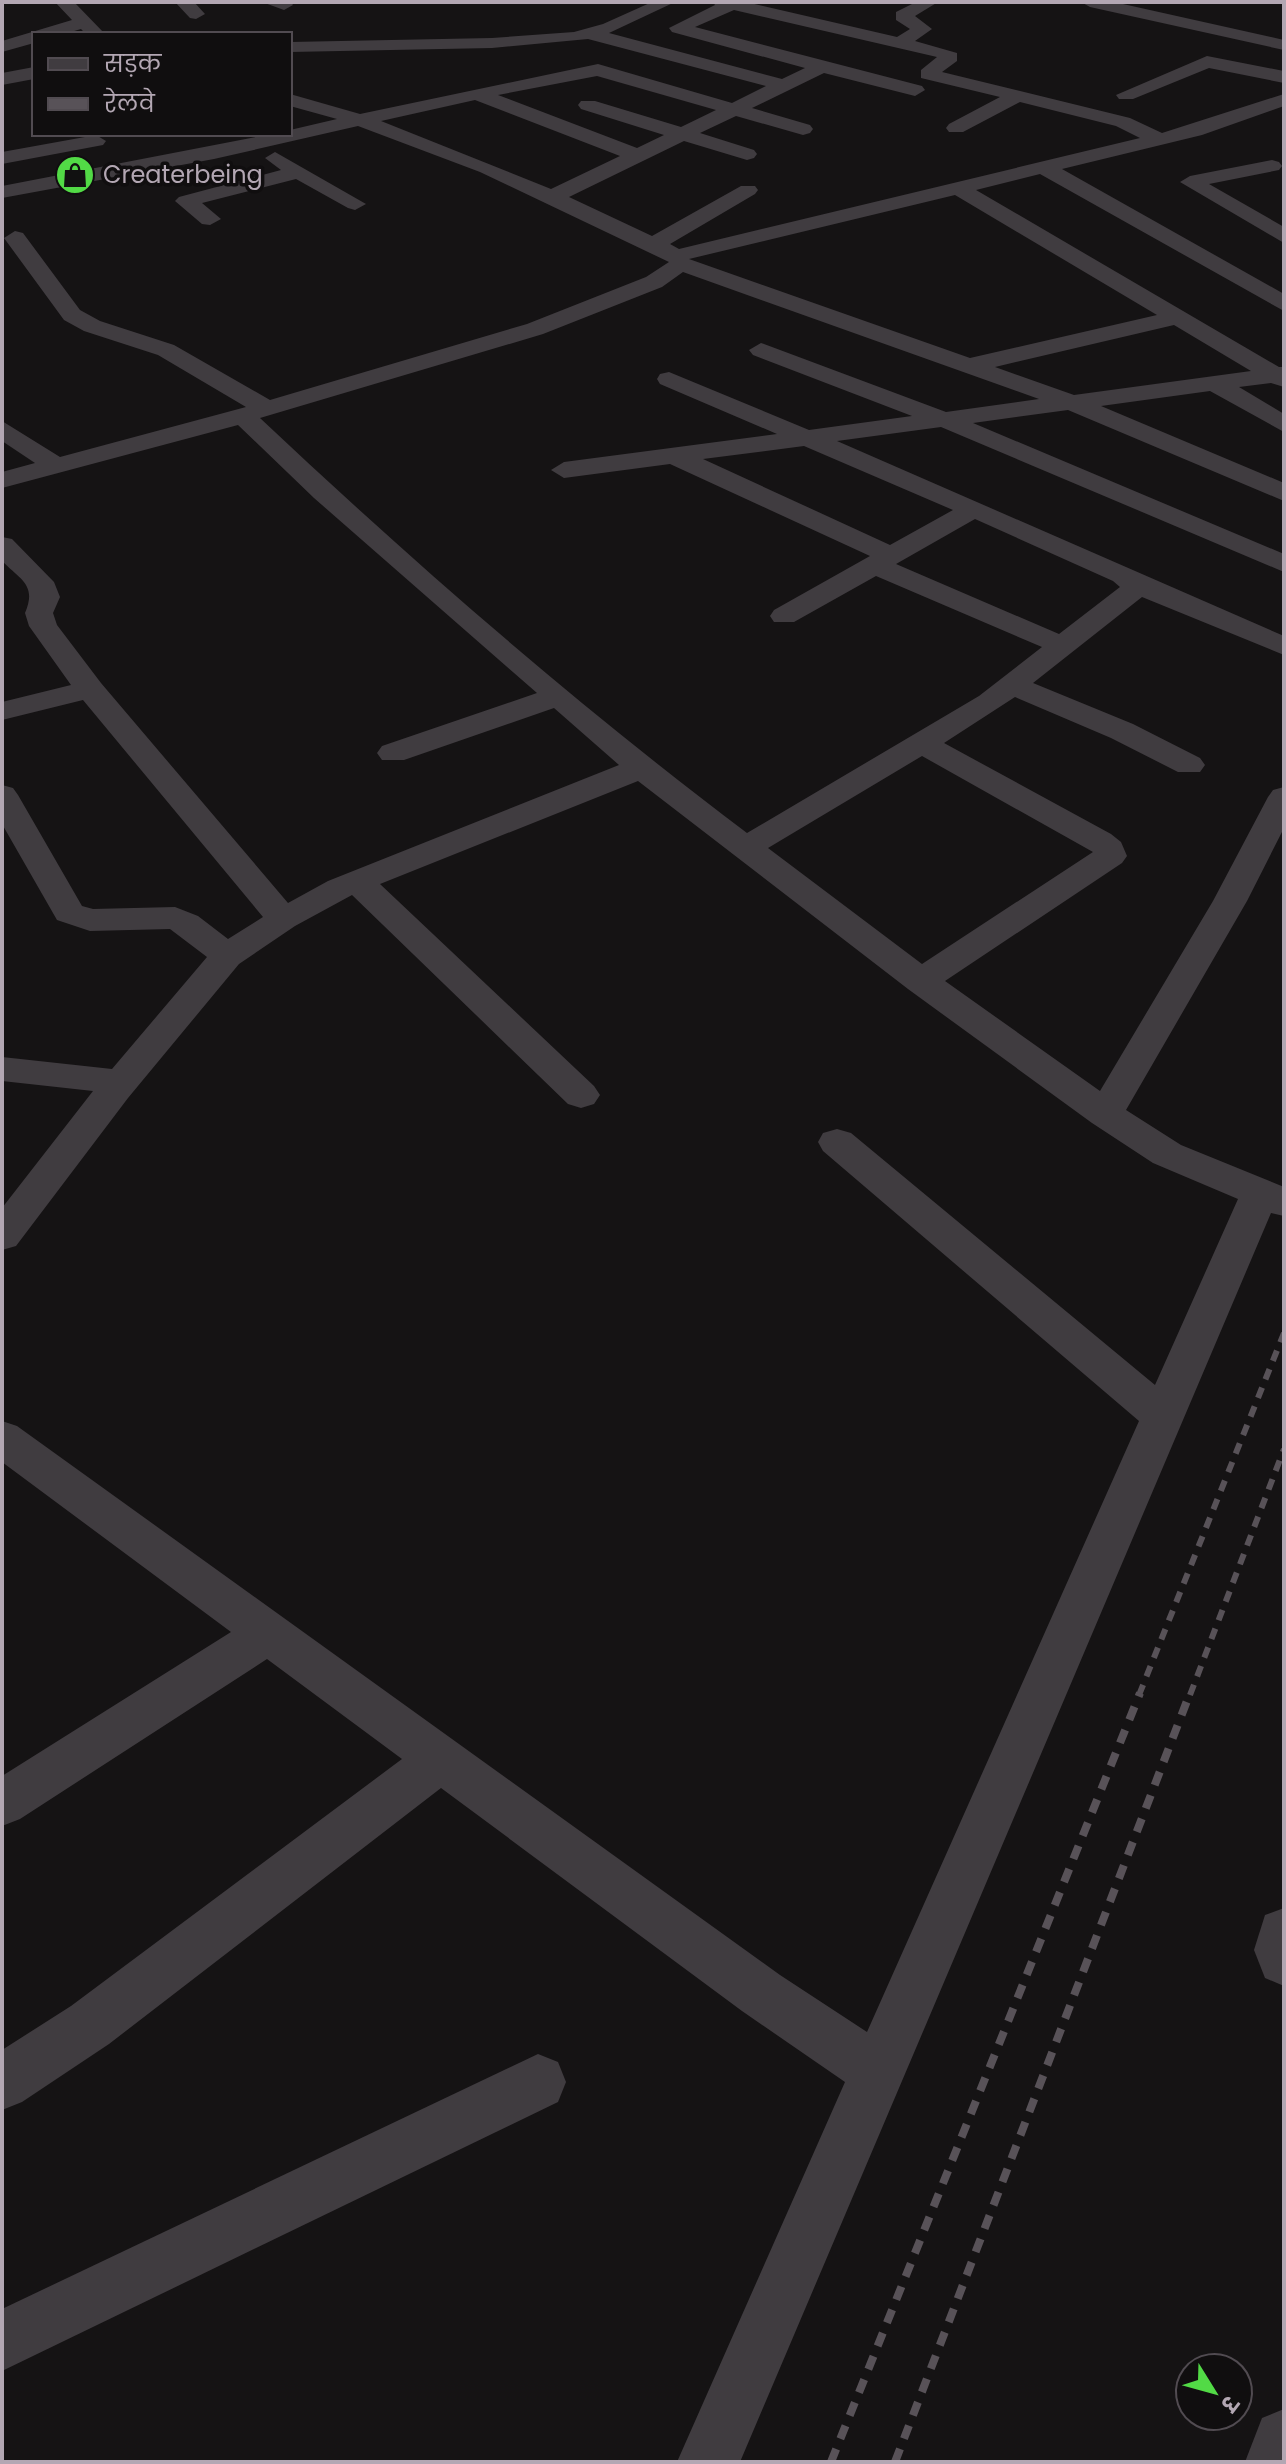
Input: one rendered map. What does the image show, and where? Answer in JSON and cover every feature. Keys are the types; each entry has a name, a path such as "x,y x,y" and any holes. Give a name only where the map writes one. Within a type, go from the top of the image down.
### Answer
{"street":[{"path":"64,2 89,28"},
{"path":"292,47 492,43 590,34 666,2"},
{"path":"899,43 923,29 902,16 929,2"},
{"path":"1090,2 1284,45"},
{"path":"915,90 678,28 730,3 948,55 948,59 926,72 932,76 1123,122 1160,140"},
{"path":"802,20 827,8"},
{"path":"1227,32 1254,19"},
{"path":"311,24 323,46"},
{"path":"60,32 89,28"},
{"path":"590,34 786,86"},
{"path":"2,47 32,38"},
{"path":"492,43 550,79"},
{"path":"375,45 401,63"},
{"path":"1126,95 1207,62 1284,77"},
{"path":"553,196 822,67"},
{"path":"292,134 587,71 608,72 803,129"},
{"path":"2,79 32,73"},
{"path":"427,81 454,98"},
{"path":"477,94 639,156"},
{"path":"956,128 1017,96"},
{"path":"292,100 362,118 414,136 553,196 678,260 1068,401 1284,493"},
{"path":"2,480 254,412 535,329 654,282 678,260 1130,148 1232,119 1284,100"},
{"path":"588,105 747,154"},
{"path":"1232,119 1258,131"},
{"path":"197,136 214,153"},
{"path":"2,192 214,153 285,136"},
{"path":"2,158 96,141"},
{"path":"251,144 355,204"},
{"path":"1130,148 1153,161"},
{"path":"1272,166 1184,178 1284,236"},
{"path":"1044,168 1136,217 1284,304"},
{"path":"210,219 186,201 299,172"},
{"path":"959,189 1175,318 1281,377"},
{"path":"653,245 748,190"},
{"path":"1250,218 1284,211"},
{"path":"15,238 72,315 92,326 166,350 254,412 323,492 641,768 745,848 1105,1114 1167,1154 1272,1199 1161,1415 708,2462"},
{"path":"972,365 1175,318"},
{"path":"761,350 945,420 1284,564"},
{"path":"564,470 1068,401 1281,377"},
{"path":"669,379 811,437 1135,584 1284,646"},
{"path":"1215,384 1284,424"},
{"path":"2,429 56,466"},
{"path":"675,456 883,561 1063,646"},
{"path":"784,616 974,509"},
{"path":"2,545 44,588 47,594 39,613 43,626 90,689 283,919"},
{"path":"745,848 1013,685 1134,590 1135,584"},
{"path":"1013,685 1122,731 1189,765"},
{"path":"2,711 90,689"},
{"path":"393,753 559,696"},
{"path":"921,743 1099,841 1109,849 1110,856 921,981"},
{"path":"2,1236 121,1082 227,956 283,919 357,881 641,768"},
{"path":"2,795 69,913 90,920 175,918 186,923 227,956"},
{"path":"1105,1114 1230,901 1284,797"},
{"path":"357,881 581,1095"},
{"path":"2,1069 121,1082"},
{"path":"837,1142 1161,1415"},
{"path":"2,1438 761,1993 878,2072"},
{"path":"2,1803 267,1634"},
{"path":"2,2082 90,2025 441,1758"},
{"path":"1284,1933 1281,1950 1284,1960"},
{"path":"2,2341 538,2082"},
{"path":"1276,2462 1284,2440"}],"railway":[{"path":"1139,1695 1284,1333"},
{"path":"1190,1695 1284,1449"},
{"path":"831,2462 1140,1693"},
{"path":"895,2462 1190,1693"}],"place":[{"name":"Createrbeing","path":"75,175"}]}
